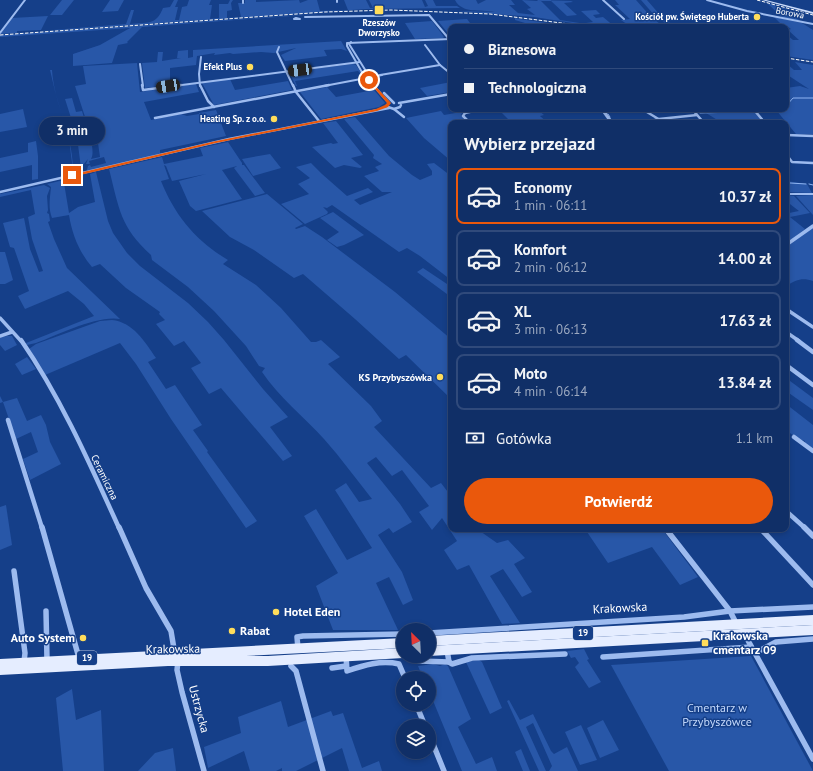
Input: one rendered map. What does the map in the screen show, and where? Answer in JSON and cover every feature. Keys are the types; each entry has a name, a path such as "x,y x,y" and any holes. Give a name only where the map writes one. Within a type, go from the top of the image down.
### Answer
{"main road":[{"path":"763,0 813,13"},
{"path":"768,0 813,13"},
{"name":"19","path":"436,642 813,620"},
{"name":"19","path":"436,651 813,630"},
{"name":"Krakowska","path":"0,670 396,643"},
{"name":"Krakowska","path":"0,664 79,659 176,657 252,662 346,661 396,653"}],"street":[{"path":"0,33 25,0"},
{"path":"603,0 624,20"},
{"name":"Borowa","path":"707,0 765,15 813,24"},
{"path":"299,18 429,15 448,37"},
{"path":"389,104 358,63 349,44 351,42 448,39"},
{"path":"425,45 440,64 448,71"},
{"path":"279,47 278,53 296,92 319,121"},
{"path":"201,57 198,82 207,100 215,107"},
{"path":"140,64 143,90 358,63"},
{"path":"155,118 440,64"},
{"path":"369,78 394,103"},
{"path":"389,104 400,104 448,95"},
{"path":"394,109 398,108 400,104"},
{"path":"0,192 222,141 388,107 401,113"},
{"path":"398,108 404,117"},
{"path":"467,120 463,116 464,113 469,112"},
{"path":"647,112 659,119"},
{"path":"655,120 702,112"},
{"path":"756,112 762,120"},
{"path":"697,113 702,120"},
{"path":"789,135 813,136"},
{"path":"789,158 792,162 813,163"},
{"path":"789,194 813,194"},
{"path":"789,243 813,226"},
{"path":"789,311 813,327"},
{"name":"Ceramiczna","path":"0,318 19,338 38,367 97,478 146,588 171,631 174,640 176,657"},
{"path":"0,336 12,332"},
{"path":"789,334 813,352"},
{"path":"789,367 813,385"},
{"path":"8,420 28,480 79,659"},
{"path":"794,437 813,452"},
{"path":"789,514 813,536"},
{"path":"668,532 730,611 736,624 745,634 813,759"},
{"path":"764,532 813,585"},
{"path":"14,571 25,653 24,662"},
{"name":"Krakowska","path":"436,633 684,617 730,611 813,608"},
{"path":"46,611 46,661"},
{"path":"298,649 297,638 303,636 343,634 383,636 396,635"},
{"path":"755,653 776,642 813,639"},
{"path":"603,657 751,647"},
{"path":"446,650 449,662"},
{"path":"436,662 449,662 452,664 472,658 564,654"},
{"name":"Ustrzycka","path":"176,657 177,670 182,692 204,771"},
{"path":"332,668 346,661"},
{"name":"Krakowska","path":"346,661 347,671 371,664 393,662 399,664 402,671"},
{"path":"291,666 296,671 323,771"},
{"path":"436,751 444,771"}],"green space":[{"path":"62,0 74,0 62,15 50,15"},
{"path":"110,0 124,0 118,11 102,12"},
{"path":"174,0 178,0 175,7 178,7 175,20 179,20 182,7 187,6 189,0 211,0 209,5 212,5 210,19 219,18 219,4 228,4 230,0 233,0 231,3 232,10 227,11 227,18 241,17 238,3 245,3 245,0 256,0 256,2 299,0 300,3 308,0 317,0 320,11 348,10 344,0 366,0 370,8 373,8 369,0 422,0 425,7 428,6 425,0 433,0 436,6 457,6 460,8 366,9 28,32 126,24 131,10 134,10 130,24 146,23 157,18 163,8 170,7"},
{"path":"455,0 476,0 478,4 486,0 511,0 515,5 509,5 518,13 535,15 527,9 531,8 522,0 547,0 541,1 560,20 586,24 534,17 457,11 495,12 467,9 458,4"},
{"path":"550,0 573,2 564,3 577,15 567,16"},
{"path":"615,0 636,0 651,17 660,24 627,24 621,20 630,19 615,5 619,5"},
{"path":"641,0 647,0 660,15 675,16 678,20 668,21 670,24 666,24 658,16 655,16"},
{"path":"767,3 788,9 800,21 783,18"},
{"path":"596,10 600,14 593,15 596,18 603,17 611,24 586,24 593,22 581,11"},
{"path":"346,12 142,27 127,42 128,43 118,45 112,63 73,66 73,54 100,45 130,28 0,37 0,35"},
{"path":"48,16 41,30 17,31 17,33 0,34 12,18"},
{"path":"774,17 802,23 813,30 813,60 789,56 789,37 793,40 799,40 789,31 791,29 789,28 789,24 781,24"},
{"path":"515,18 555,24 524,24 525,23 515,20"},
{"path":"467,19 471,24 448,24 448,33 438,21"},
{"path":"432,21 444,37 443,38 415,39 405,23"},
{"path":"341,41 347,51 341,49 324,50 327,56 285,61 281,55 296,48 274,53 230,53 214,55 215,53 197,56 196,65 170,68 170,85 145,88 142,63 157,62 158,52 163,52 162,61 181,58 177,58 178,51 188,50 188,58 193,57 193,50"},
{"path":"795,62 813,65 813,134 796,134 789,126 789,120 784,120 778,112 789,112 789,88 800,86 809,89 789,76 789,66 794,70 802,70"},
{"path":"137,63 140,92 196,84 199,92 144,102 151,120 181,114 187,116 216,110 226,136 160,150 160,154 90,170 87,170 88,166 90,165 91,167 106,163 104,157 89,161 90,164 86,164 88,159 83,165 83,168 81,168 77,137 65,99 72,98 76,112 82,111 92,143 93,150 91,159 100,157 97,136 92,122 87,123 75,86 86,84 83,66"},
{"path":"353,64 356,65 363,76 358,71 295,81 296,86 289,72"},
{"path":"50,70 52,70 53,82"},
{"path":"230,79 235,90 288,81 292,90 214,105 202,83"},
{"path":"448,83 448,92 427,96 420,88"},
{"path":"327,87 336,97 374,90 385,103 379,107 321,119 300,92"},
{"path":"23,109 27,127 0,132 0,114"},
{"path":"441,111 444,115 465,112 461,114 464,120 448,120 448,158 424,138 406,118"},
{"path":"501,112 540,112 544,115 540,116 545,120 509,120"},
{"path":"755,112 762,120 717,120 706,113"},
{"path":"355,117 389,156 420,180 432,175 432,171 427,164 434,163 448,174 448,278 407,248 399,252 332,205 327,208 323,207 328,212 327,214 305,224 281,204 309,194 298,184 310,178 296,167 311,163 347,196 368,188 373,192 354,200 360,205 392,192 382,192 364,176 379,171 375,167 382,164 373,158 374,155 344,119"},
{"path":"336,121 363,155 351,158 362,167 360,168 344,165 335,168 312,147 338,143 323,123"},
{"path":"69,140 70,144 73,170"},
{"path":"36,141 38,156 38,179 32,180 32,165 0,172 0,158 28,152 28,143"},
{"path":"228,142 242,165 244,165 265,193 255,196 234,168 237,166 222,170 242,199 196,211 190,206 179,181 206,174 172,181 166,166 164,165 169,179 161,181 180,216 196,236 228,260 223,264 256,285 281,308 311,342 321,340 340,357 328,364 371,406 382,421 374,427 431,488 441,483 448,492 448,527 442,518 432,530 419,512 429,506 402,470 392,476 376,457 367,463 400,504 412,522 393,533 389,528 378,535 402,572 413,600 403,605 389,577 376,583 396,626 396,630 333,630 316,586 338,573 304,516 316,509 347,560 372,548 335,490 346,483 359,502 372,499 324,439 269,381 262,372 265,368 259,366 246,346 214,311 188,287 152,260 151,255 141,245 127,226 119,206 109,169 162,157 164,164 203,156 200,148"},
{"path":"270,154 281,168 253,176 242,159"},
{"path":"96,172 108,221 113,233 127,253 140,266 188,303 208,322 288,417 270,427 292,456 283,461 221,388 209,394 191,368 201,363 184,341 174,346 156,324 165,320 159,314 160,312 126,288 100,264 92,267 83,255 77,242 69,215 52,218 50,207 51,187 47,184 72,178 72,181 64,183 69,213 78,207 95,202 90,174"},
{"path":"789,181 807,184 812,193 789,192"},
{"path":"44,185 50,188 47,196 47,213 49,214 50,221 48,222 67,268 120,319 100,320 89,323 27,345 26,343 94,316 84,304 68,291 25,309 18,296 29,291 14,248 10,247 3,223 24,218 30,249 39,272 43,271 32,239 28,217 35,214 31,190 0,197 0,194"},
{"path":"267,194 303,224 295,228 296,229 305,226 322,237 395,292 448,336 448,396 406,355 399,359 303,274 294,278 254,250 230,237 202,211"},
{"path":"789,195 794,196 810,213 790,217 805,229 791,240 789,238 789,213 799,211 789,203"},
{"path":"813,195 813,215 796,196"},
{"path":"333,212 364,235 337,247 327,240 339,232 320,218"},
{"path":"813,227 813,281 806,279 789,284 789,244"},
{"path":"0,252 5,252 13,280 5,284 0,284"},
{"path":"423,268 448,285 448,295 417,272"},
{"path":"112,320 126,325 138,334 156,358 148,362 166,389 175,385 202,425 193,430 208,451 207,452 257,521 246,528 171,419 136,364 120,343 45,375 29,349 36,344 100,321"},
{"path":"12,336 17,345 5,351 0,345 0,337"},
{"path":"27,357 36,369 22,375 15,364"},
{"path":"789,380 813,398 813,410 789,393"},
{"path":"0,396 3,402 0,403"},
{"path":"17,398 27,421 41,415 46,425 50,442 61,464 30,480 23,459 38,452 31,432 16,439 3,402"},
{"path":"789,406 813,425 813,451 804,444 805,441 798,439 789,432"},
{"path":"6,505 12,545 0,550 0,507"},
{"path":"451,532 481,532 497,543 508,540 525,558 514,564 532,592 522,597 503,569 490,576 520,623 502,624 469,565 457,570 444,550 457,541"},
{"path":"587,532 664,532 698,577 680,585 652,547 608,563"},
{"path":"584,649 589,659 587,660 601,682 589,688 575,667 579,663 575,657 571,658 567,651"},
{"name":"Cmentarz w Przybyszówce","path":"751,656 813,771 669,771 611,665"},
{"path":"479,660 482,662 502,708 490,714 466,662"},
{"path":"433,664 440,666 445,664 448,666 471,719 458,727 476,764 492,757 497,771 462,771 436,708 436,671 420,671 418,666"},
{"path":"72,689 76,720 101,710 104,771 63,771 56,698"},
{"path":"509,700 520,720 533,714 551,751 554,754 567,747 578,771 549,771 552,766 533,723 526,727 546,771 539,771 507,701"},
{"path":"281,701 288,727 331,711 333,716 343,713 362,768 379,761 382,771 349,771 342,748 296,771 282,771 282,768 276,771 250,771 244,751 208,768 204,747 241,733 238,717"},
{"path":"603,720 619,750 600,758 587,728"},
{"path":"581,725 597,760 580,765 565,732"},
{"path":"173,748 176,771 138,771 155,753"},
{"path":"521,749 530,771 523,771 515,752"}],"waterway":[{"path":"789,103 793,98 813,98"},
{"path":"700,113 736,112"},
{"path":"790,183 806,184"},
{"path":"809,184 813,185"}],"railway":[{"path":"757,0 813,15"},
{"path":"0,35 325,12 391,10 490,14 569,24"},
{"path":"789,58 813,62"}],"place":[{"name":"Rzeszów Dworzysko","path":"379,10"},
{"name":"Kościół pw. Świętego Huberta","path":"757,17"},
{"name":"Efekt Plus","path":"250,67"},
{"name":"Heating Sp. z o.o.","path":"274,119"},
{"name":"KS Przybyszówka","path":"440,377"},
{"name":"Hotel Eden","path":"276,612"},
{"name":"Rabat","path":"232,631"},
{"name":"Auto System","path":"83,638"},
{"name":"Krakowska cmentarz 09","path":"705,643"}],"route":[{"path":"72,175 216,142 377,110 387,106 389,103 369,80"}]}
